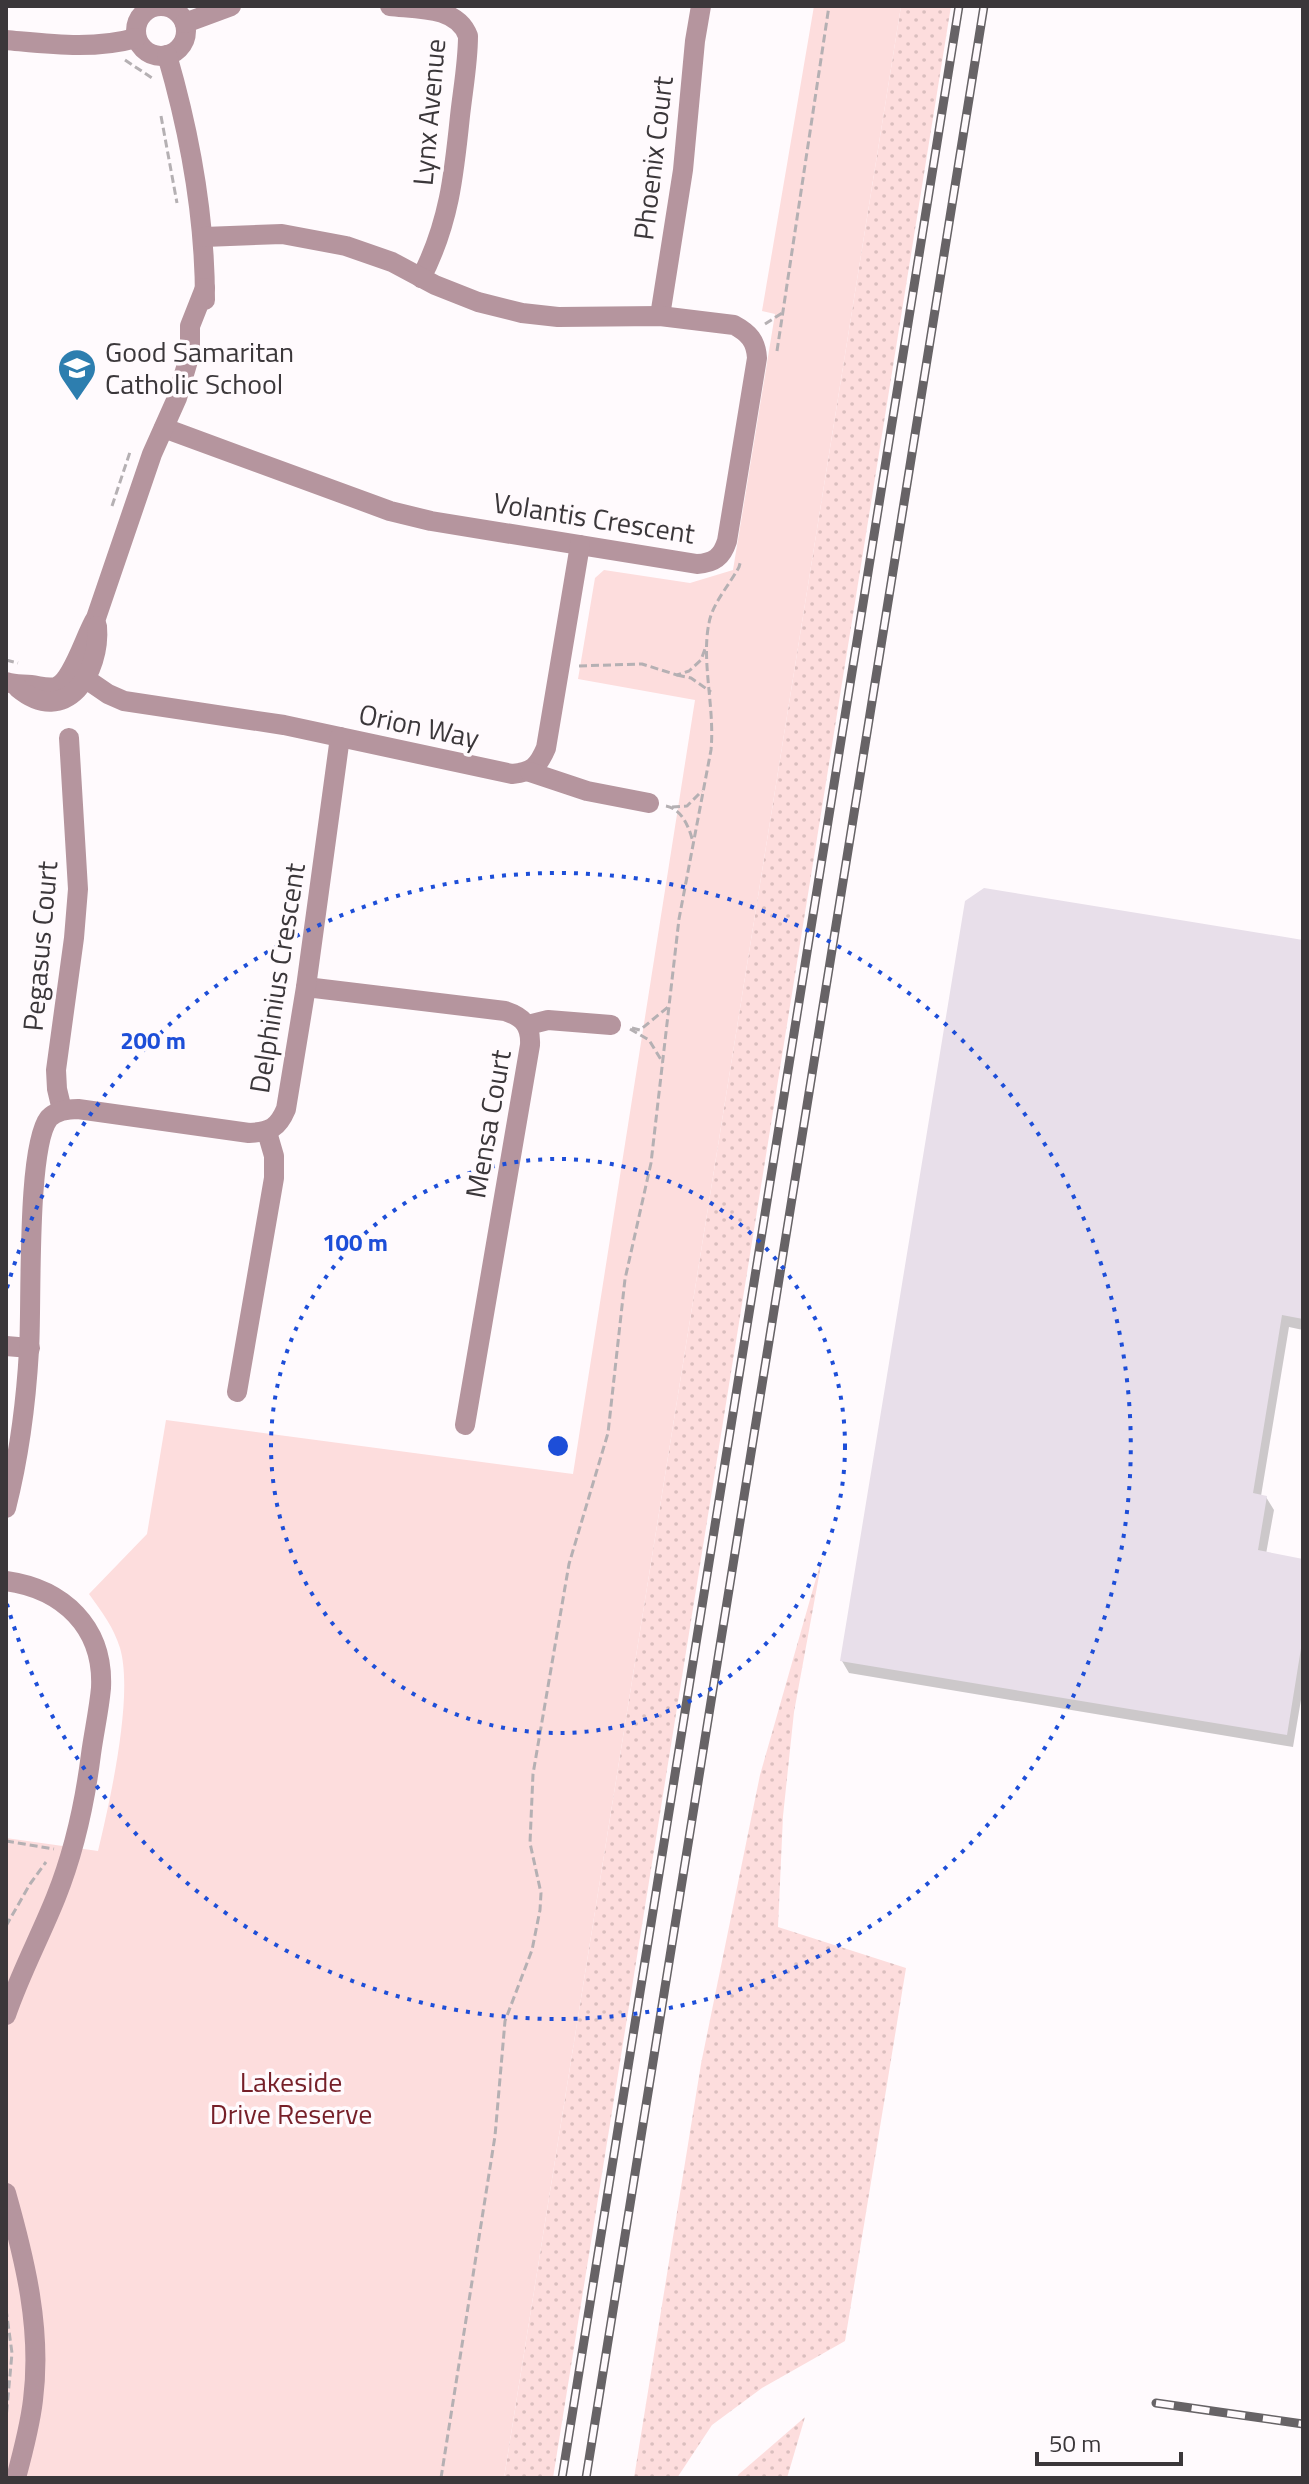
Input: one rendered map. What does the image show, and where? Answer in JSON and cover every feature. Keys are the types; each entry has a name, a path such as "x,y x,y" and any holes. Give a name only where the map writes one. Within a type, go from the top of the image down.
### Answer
{"street":[{"path":"185,23 231,6"},
{"name":"Lynx Avenue","path":"390,6 462,13 468,48 453,183 445,223 421,278"},
{"name":"Phoenix Court","path":"660,316 683,170 701,6"},
{"path":"6,40 77,46 129,46 150,54 167,55 179,48 184,40 185,23 170,8 152,7 137,21 129,46"},
{"path":"10,684 56,687 79,674 85,635 96,618 152,454 177,398 190,354 190,326 205,288 204,237 178,96 167,55"},
{"name":"Volantis Crescent","path":"164,428 390,511 431,521 697,564 710,563 723,553 757,347 752,337 734,325 660,316 558,317 522,313 478,302 392,262 346,246 282,234 204,237"},
{"path":"530,772 540,763 546,748 580,545"},
{"name":"Orion Way","path":"79,674 124,701 187,709 340,737 512,774 530,772 587,791 649,803"},
{"name":"Delphinius Crescent","path":"62,1110 78,1109 249,1133 267,1132 280,1124 286,1109 306,987 340,737"},
{"name":"Pegasus Court","path":"62,1110 56,1070 78,889 69,738"},
{"name":"Mensa Court","path":"306,987 505,1011 519,1015 528,1025 530,1045 465,1425"},
{"path":"528,1025 548,1020 611,1025"},
{"path":"6,1508 23,1417 30,1348 34,1186 43,1133 49,1118 62,1110"},
{"path":"237,1392 274,1178 274,1156 267,1132"},
{"path":"6,1346 30,1348"},
{"path":"6,1581 32,1585 51,1593 68,1606 93,1642 101,1687 88,1779 74,1844 57,1895 17,1981 6,2015"},
{"path":"6,2193 31,2295 35,2344 34,2399 16,2478"}],"path":[{"path":"776,357 829,6"},
{"path":"129,46 122,59 151,77 154,87"},
{"path":"160,111 178,210"},
{"path":"109,515 134,443"},
{"path":"441,2478 495,2136 505,2021 532,1950 540,1910 541,1893 530,1843 533,1774 569,1564 608,1433 625,1279 651,1163 679,919 713,729 707,646 709,620 739,567 743,552"},
{"path":"677,675 689,671 701,660 707,646"},
{"path":"6,660 23,664"},
{"path":"560,666 642,664 691,678 711,692"},
{"path":"649,803 687,806 704,788"},
{"path":"672,807 688,824 694,845"},
{"path":"663,1063 649,1040 624,1026 640,1030 668,1007"},
{"path":"6,1841 52,1848"},
{"path":"6,1926 30,1884 47,1862"},
{"path":"6,2309 12,2353 6,2419"}],"green space":[{"name":"Lakeside Drive Reserve","path":"814,6 901,6 504,2478 6,2478 6,1838 98,1851 119,1748 124,1668 114,1634 89,1594 147,1534 166,1420 573,1474 695,700 578,679 595,578 604,570 690,583 733,570 775,314 762,311"},
{"path":"901,6 951,6 553,2478 504,2478"},
{"path":"823,1554 794,1712 783,1816 778,1927 906,1968 845,2341 762,2388 712,2425 677,2478 634,2478 701,2064 760,1775"},
{"path":"805,2417 787,2478 736,2478 739,2474"}],"building":[{"path":"984,888 1303,940 1303,1319 1282,1315 1253,1493 1267,1496 1258,1550 1303,1559 1303,1636 1287,1735 840,1661 965,901"}],"railway":[{"path":"562,2478 959,6"},
{"path":"586,2478 984,6"},
{"path":"1156,2403 1303,2424"}],"place":[{"name":"Good Samaritan Catholic School","path":"77,402"}]}
